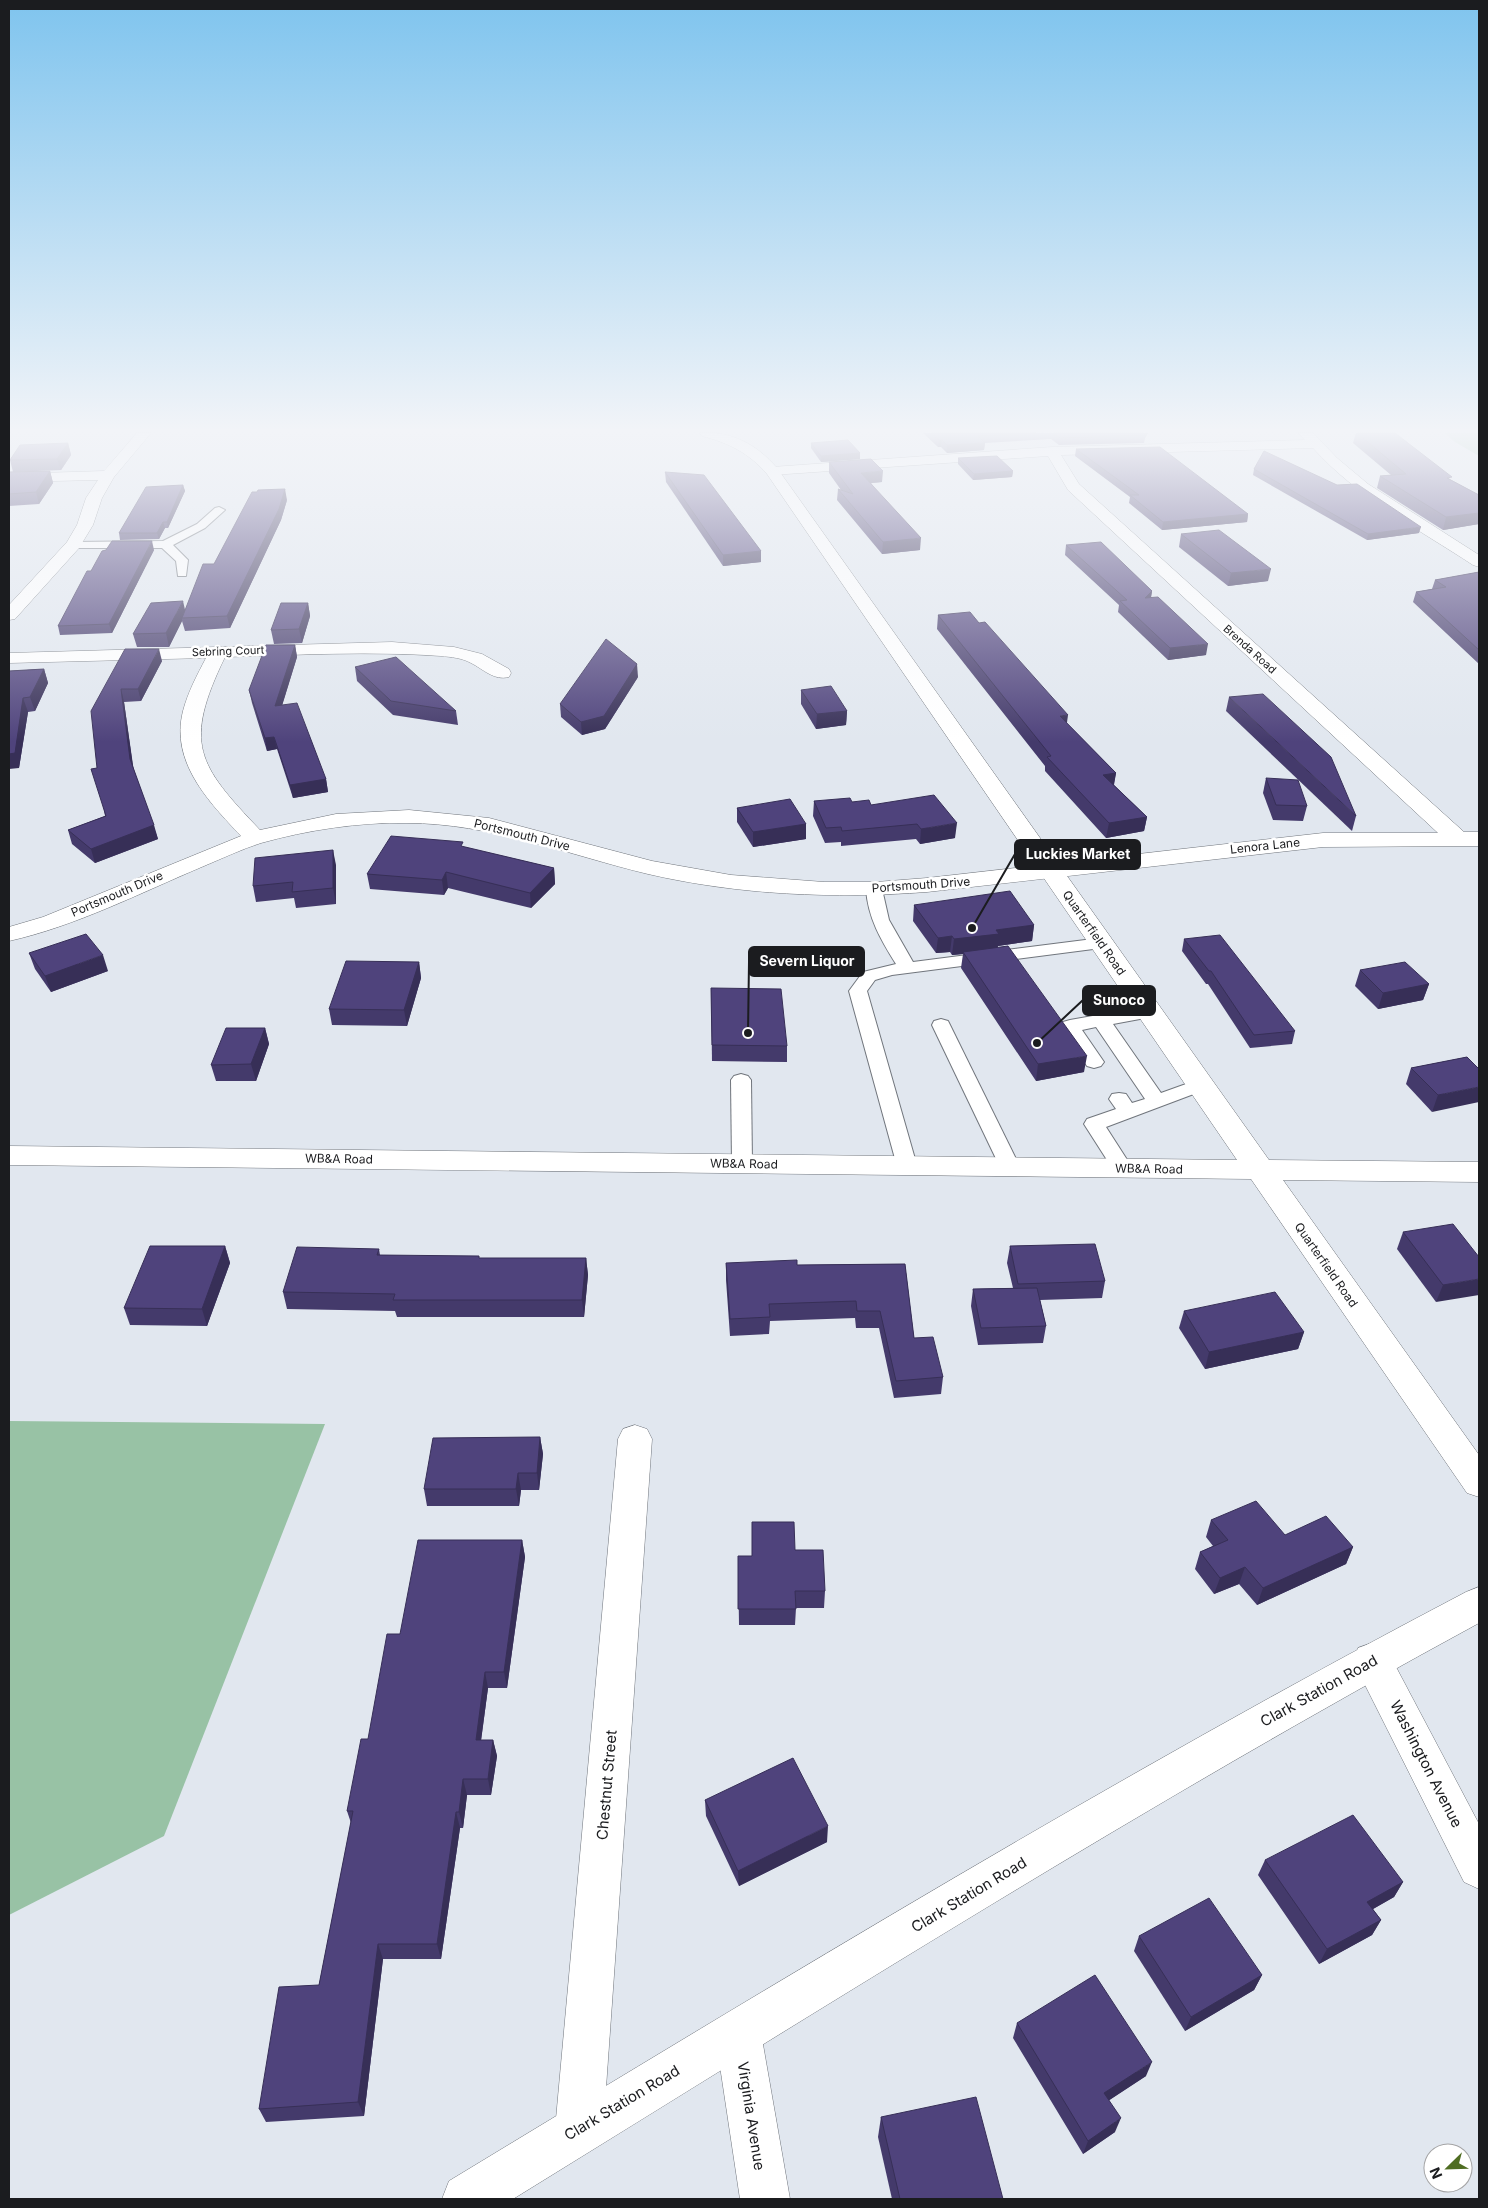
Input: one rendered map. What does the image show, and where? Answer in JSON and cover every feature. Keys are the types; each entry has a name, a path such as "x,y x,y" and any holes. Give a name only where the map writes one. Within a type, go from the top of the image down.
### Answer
{"street":[{"path":"9,615 73,545 78,536"},
{"name":"Quarterfield Road","path":"817,536 1479,1483"},
{"name":"Brenda Road","path":"1128,536 1469,839"},
{"path":"1439,536 1479,562"},
{"name":"Sebring Court","path":"9,658 343,647 423,649 454,652 476,658 502,672"},
{"path":"218,652 198,697 191,720 191,742 197,765 209,788 256,838"},
{"name":"Portsmouth Drive","path":"9,934 51,922 220,851 256,838 310,826 363,818 409,816 450,819 490,825 651,868 691,876 779,887 874,889 927,886 1051,872"},
{"name":"Lenora Lane","path":"1051,872 1323,840 1469,839"},
{"name":"WB&A Road","path":"9,1156 1479,1172"},
{"name":"Chestnut Street","path":"579,2130 635,1440"},
{"name":"Clark Station Road","path":"467,2199 738,2033 1146,1788 1372,1661 1479,1604"},
{"name":"Washington Avenue","path":"1372,1661 1479,1868"},
{"name":"Virginia Avenue","path":"738,2033 765,2199"}],"lane":[{"path":"73,545 166,544 181,536"},
{"path":"166,544 182,560 182,573"},
{"path":"874,889 874,904 884,930 907,967"},
{"path":"908,1166 858,991 869,976 907,967 1101,943"},
{"path":"1094,1062 1070,1026 1149,1012"},
{"path":"1101,1020 1157,1102"},
{"path":"941,1025 1010,1167"},
{"path":"741,1080 742,1164"},
{"path":"1123,1169 1094,1124 1123,1105 1157,1102 1200,1085"}],"green space":[{"path":"9,1421 325,1424 164,1836 9,1915"}],"building":[{"path":"229,536 266,536 227,616 182,618 203,564 214,564"},
{"path":"710,536 750,536 761,551 723,555"},
{"path":"878,536 919,536 921,538 883,542"},
{"path":"1184,536 1227,536 1271,569 1231,573"},
{"path":"112,541 152,541 109,624 58,626 87,571 91,571 102,551 106,550"},
{"path":"1101,542 1152,591 1145,598 1158,597 1208,644 1170,648 1120,601 1127,600 1066,545"},
{"path":"1479,572 1479,650 1416,592 1446,587 1435,580"},
{"path":"183,601 166,633 133,634 151,603"},
{"path":"281,603 308,603 299,629 271,630"},
{"path":"970,612 979,623 985,622 1068,715 1060,716 1116,773 1103,775 1147,817 1109,823 1047,757 1051,756 938,615"},
{"path":"606,639 637,664 604,716 581,722 560,704"},
{"path":"266,645 295,645 275,706 297,703 326,779 290,785 274,737 265,738 249,690"},
{"path":"125,649 159,649 138,689 121,689 130,759 154,825 91,849 68,830 106,816 91,769 97,768 91,711"},
{"path":"396,657 456,711 391,701 355,667"},
{"path":"44,669 30,697 23,698 15,753 9,754 9,671"},
{"path":"831,686 847,711 817,714 801,690"},
{"path":"1263,694 1331,757 1356,816 1229,697"},
{"path":"1266,778 1298,780 1307,806 1276,805"},
{"path":"934,795 957,823 921,829 917,824 842,831 841,827 826,828 814,801 850,798 852,802 869,800 871,805"},
{"path":"790,799 806,824 753,832 737,808"},
{"path":"391,836 463,842 461,846 554,868 530,893 446,872 442,880 367,874"},
{"path":"333,850 333,888 292,892 293,882 253,886 255,858"},
{"path":"1010,891 1034,925 996,930 999,934 954,939 952,936 938,938 914,905"},
{"path":"86,934 103,955 45,976 29,953"},
{"path":"1220,935 1295,1031 1254,1035 1211,971 1209,971 1184,939"},
{"path":"1008,946 1087,1056 1038,1064 963,952"},
{"path":"346,961 419,962 404,1010 329,1009"},
{"path":"1405,962 1429,984 1383,993 1360,970"},
{"path":"711,988 781,989 787,1046 712,1045"},
{"path":"226,1028 265,1028 251,1064 211,1065"},
{"path":"1467,1057 1479,1069 1479,1087 1438,1095 1411,1068"},
{"path":"1453,1224 1479,1257 1479,1279 1443,1285 1403,1232"},
{"path":"1095,1244 1105,1281 1018,1284 1010,1246"},
{"path":"150,1246 225,1246 202,1309 124,1308"},
{"path":"297,1247 379,1249 377,1255 479,1256 479,1258 586,1258 582,1300 393,1300 395,1294 283,1292"},
{"path":"797,1260 797,1265 905,1264 914,1338 933,1337 943,1377 896,1381 880,1311 857,1311 856,1301 769,1304 770,1317 730,1319 726,1263"},
{"path":"1037,1288 1046,1326 981,1328 973,1289"},
{"path":"1275,1292 1304,1332 1209,1352 1184,1311"},
{"path":"540,1437 537,1473 518,1473 516,1489 424,1489 433,1438"},
{"path":"1256,1501 1285,1535 1326,1516 1353,1547 1263,1588 1245,1567 1220,1578 1200,1552 1228,1540 1211,1520"},
{"path":"752,1522 794,1522 795,1550 823,1550 825,1591 795,1591 796,1609 738,1609 738,1556 752,1556"},
{"path":"418,1540 522,1540 504,1672 485,1672 476,1740 493,1740 488,1779 463,1779 459,1812 456,1812 437,1944 378,1944 358,2102 259,2109 279,1987 319,1985 353,1811 347,1811 361,1739 368,1739 387,1634 400,1634"},
{"path":"793,1758 828,1826 738,1871 705,1800"},
{"path":"1353,1815 1403,1882 1367,1902 1381,1920 1327,1949 1265,1860"},
{"path":"1209,1898 1262,1975 1191,2017 1139,1936"},
{"path":"1095,1975 1152,2062 1104,2093 1121,2118 1088,2141 1017,2023"},
{"path":"976,2097 1003,2199 900,2199 881,2117"}],"place":[{"name":"Luckies Market","path":"972,928"},
{"name":"Severn Liquor","path":"748,1033"},
{"name":"Sunoco","path":"1037,1043"}]}
